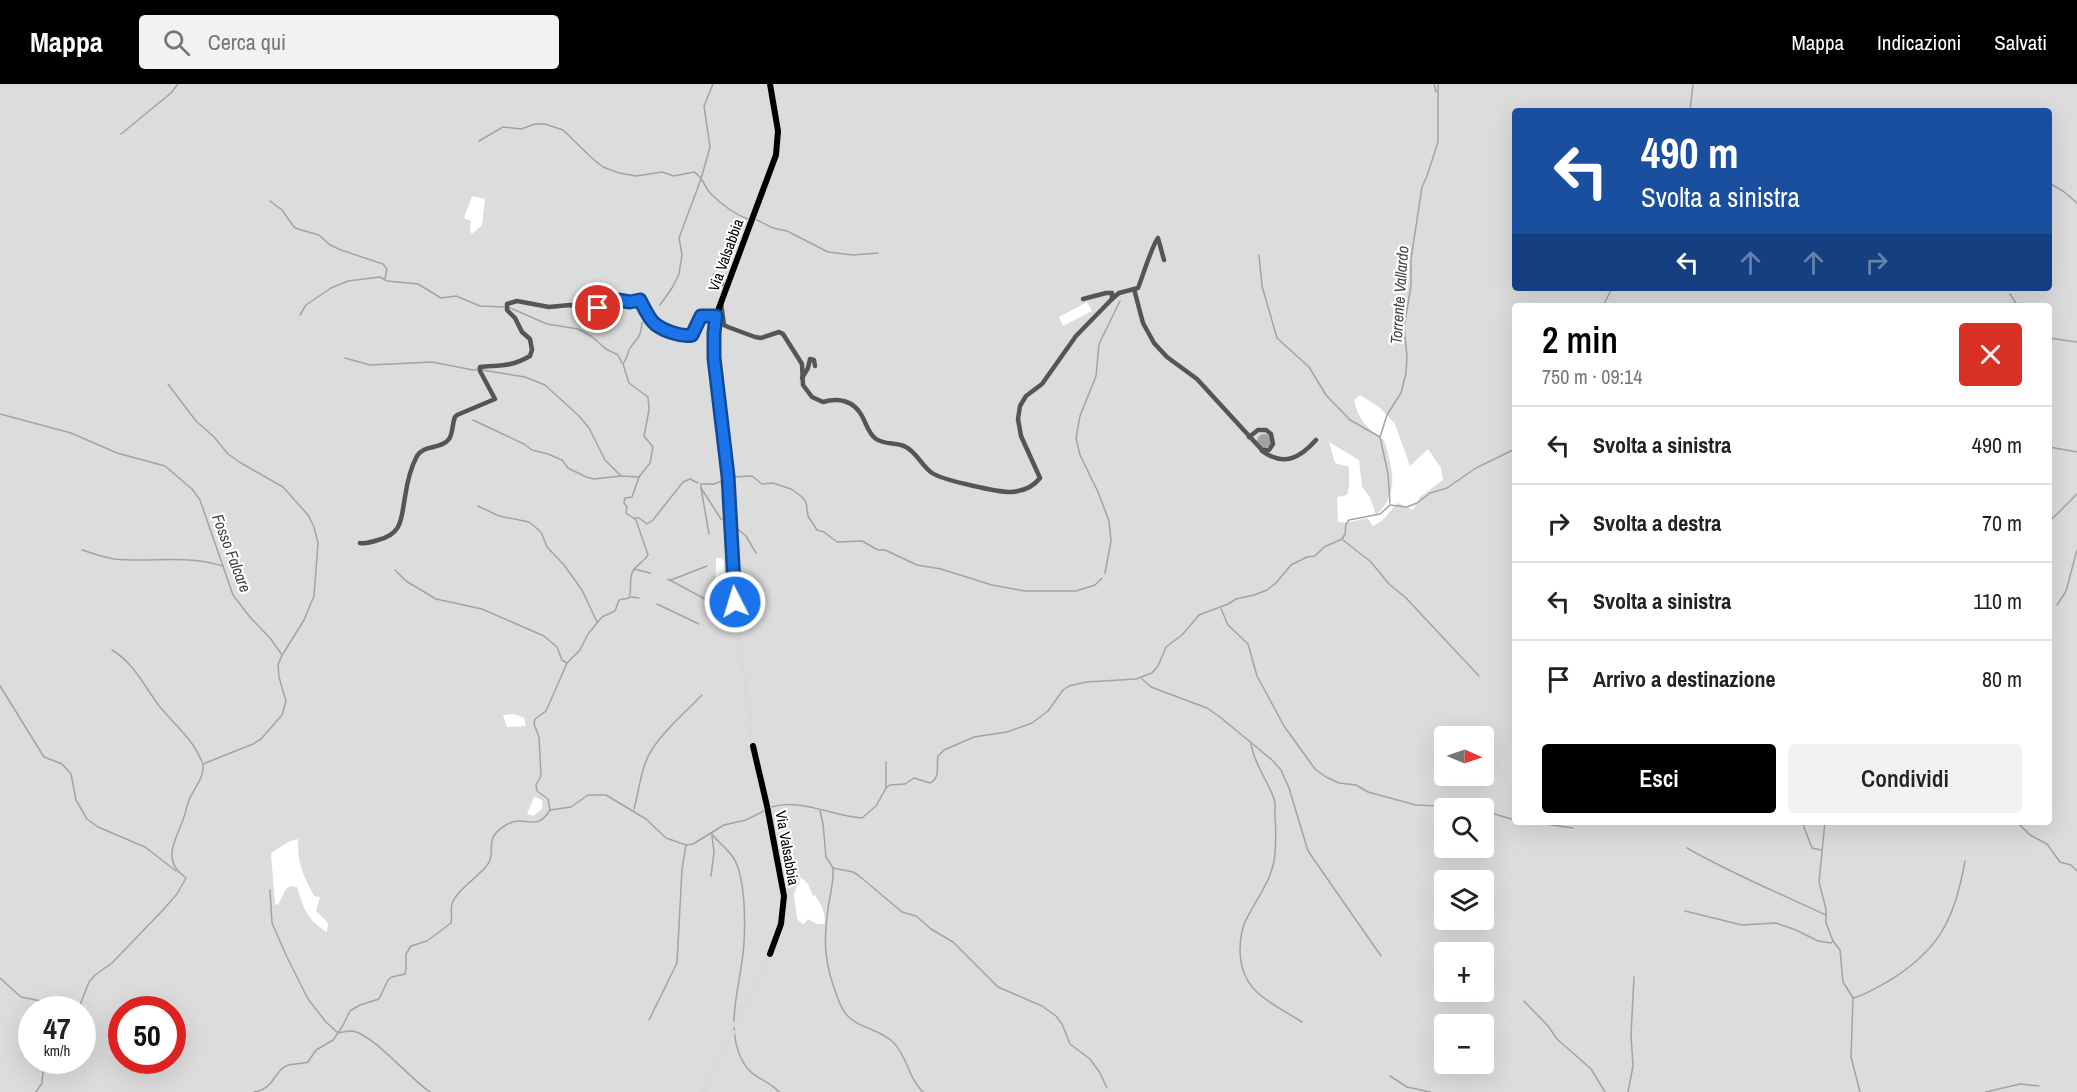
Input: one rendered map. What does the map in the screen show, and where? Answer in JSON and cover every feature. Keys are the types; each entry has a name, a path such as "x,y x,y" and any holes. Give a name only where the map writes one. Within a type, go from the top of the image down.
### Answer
{"main road":[{"name":"Via Valsabbia","path":"737,616 728,476 714,360 714,333 716,316 778,148 778,126 770,84"},
{"name":"Via Valsabbia","path":"754,748 781,878 784,904 781,924 770,954"}],"street":[{"path":"721,303 724,325 761,338 779,332 783,334 802,364 803,385 812,397 823,402 838,399 848,402 861,414 869,433 876,439 882,443 896,443 905,446 913,451 933,474 1006,492 1023,490 1034,485 1040,478 1021,436 1018,419 1020,406 1026,396 1042,384 1076,336 1112,298 1119,293 1138,288 1154,242 1158,238 1164,260"},
{"path":"715,275 722,284"},
{"path":"1134,289 1143,323 1154,343 1167,357 1197,379 1262,450 1287,461 1297,458 1316,440"},
{"path":"1083,299 1106,293 1112,293 1112,298"},
{"path":"360,543 389,537 398,527 403,515 409,476 418,454 424,448 442,445 448,440 457,415 495,399 480,367 506,366 530,356 532,350 530,339 522,332 507,309 507,304 517,301 549,307 570,305 606,309 618,300 630,302 640,300 656,325 686,336 692,335 701,316 716,316"},
{"path":"802,378 810,359 814,360 815,366"},
{"path":"1250,437 1258,430 1266,430 1271,434 1273,444 1269,450 1262,450"}],"shaded area":[{"path":"0,84 2077,84 2077,1092 0,1092","holes":["472,196 485,199 482,225 472,234 471,221 464,218","1087,302 1092,311 1063,326 1059,317","1360,395 1379,407 1395,424 1410,466 1428,449 1441,468 1443,480 1420,497 1413,510 1398,503 1373,526 1367,518 1346,523 1338,522 1337,497 1347,495 1349,467 1335,463 1329,442 1359,460 1362,487 1370,497 1376,515 1389,498 1392,489 1392,470 1384,440 1368,428 1358,413 1354,400","716,558 721,558 724,562 729,593 725,610 720,606 716,594","514,714 524,718 526,726 507,727 503,715","534,797 542,800 541,810 533,816 527,814","298,839 301,869 314,896 320,897 316,911 328,923 327,932 307,913 297,887 291,886 286,889 278,905 275,904 271,853 290,841","801,877 819,902 824,913 824,924 817,924 808,919 804,924 801,923 797,919 794,894"]},
{"path":"1264,434 1269,436 1271,441 1269,446 1264,448 1259,446 1257,441 1259,436"}],"waterway":[{"path":"121,134 171,93 178,84"},
{"path":"660,305 679,274 682,255 679,238 710,147 704,106 713,84"},
{"name":"Torrente Vallardo","path":"1434,84 1436,92"},
{"name":"Torrente Vallardo","path":"1390,503 1388,474 1380,437 1387,415 1401,393 1406,373 1404,327 1411,286 1411,259 1422,187 1438,142 1438,84"},
{"path":"1690,108 1693,84"},
{"path":"479,141 503,127 521,129 535,124 545,124 563,130 603,167 619,173 636,176 662,172 674,176 694,172 700,177 708,191 720,202 750,220"},
{"path":"2052,185 2077,203"},
{"path":"270,201 282,210 294,227 319,235 330,245 341,250 383,264 387,269 385,278"},
{"path":"755,219 773,228 787,231 828,252 853,255 878,253"},
{"path":"1259,255 1262,286 1277,338 1309,367 1326,395 1350,420 1380,437"},
{"path":"300,315 306,305 331,288 348,281 380,277 387,281 418,284 441,298 456,296 480,306 504,307"},
{"path":"1604,303 1610,291"},
{"path":"2010,294 2016,303"},
{"path":"1105,573 1111,541 1109,521 1080,455 1076,438 1080,416 1096,376 1099,344 1120,301"},
{"path":"508,307 547,324 578,329 618,355 622,363"},
{"path":"254,1092 269,1085 284,1067 308,1062 316,1050 333,1040 350,1011 379,999 388,980 405,974 406,954 411,946 427,941 451,923 453,901 488,864 492,840 499,830 513,822 540,821 550,810 548,799 537,791 536,785 541,776 539,737 534,724 535,719 546,711 567,663 580,650 588,634 602,617 615,611 619,600 629,598 632,573 648,555 636,520 626,513 627,507 624,503 625,498 632,497 639,477 650,463 653,447 644,436 649,410 648,397 629,383 623,364 631,346 639,337 642,323 646,320"},
{"path":"2052,338 2077,342"},
{"path":"345,358 370,365 432,362 473,370 479,367"},
{"path":"482,370 525,377 545,385 579,416 589,428 605,460 621,476"},
{"path":"168,384 196,421 228,454 283,487 308,515 314,527 318,543 314,596 304,620 283,654"},
{"name":"Fosso Falcare","path":"0,414 71,433 117,453 165,466 192,489 200,500 233,595 282,655 278,665 286,701 282,715 261,739 253,744 203,764 201,777 189,800 172,851 174,864 186,878 177,894 162,911 112,963 95,975 89,982 84,996"},
{"path":"473,420 532,450 562,460 568,468 586,477 594,479 639,477"},
{"path":"2052,448 2077,452"},
{"path":"771,807 805,806 862,818 876,806 890,785 905,784 914,778 930,783 933,781 937,775 938,756 944,750 974,737 1007,732 1032,723 1048,711 1063,690 1069,686 1086,682 1136,679 1152,673 1158,666 1166,647 1182,635 1199,615 1236,599 1267,590 1291,565 1307,557 1315,556 1324,547 1342,539 1349,520 1380,514 1390,505 1407,507 1417,503 1430,493 1447,488 1476,468 1512,450"},
{"path":"731,477 752,476 762,484 773,483 791,489 806,502 808,516 817,530 824,532 837,542 862,541 878,550 885,550 917,565 941,569 992,585 1025,591 1076,591 1095,585 1102,578"},
{"path":"634,518 639,518 647,524 653,520 683,482 690,479 698,483"},
{"path":"727,479 714,484 701,484 701,488 721,519 728,522"},
{"path":"701,488 709,534"},
{"path":"2052,519 2077,494"},
{"path":"478,506 499,516 529,522 541,532 547,547 564,565 582,590 597,622"},
{"path":"735,527 746,536 756,553"},
{"path":"1343,540 1371,562 1389,584 1406,598 1479,676"},
{"path":"82,550 114,559 195,560 223,566"},
{"path":"2057,605 2066,591 2077,550"},
{"path":"671,580 707,566"},
{"path":"634,569 650,573"},
{"path":"395,570 406,581 436,599 482,609 544,636 557,647 562,660 567,663"},
{"path":"668,579 705,599"},
{"path":"631,597 639,598"},
{"path":"657,604 699,624"},
{"path":"1221,609 1228,625 1248,644 1257,676 1284,726 1315,769 1339,783 1356,785 1368,792 1416,805 1434,806"},
{"path":"112,650 133,668 160,707 189,739 202,762"},
{"path":"1142,679 1151,687 1207,708 1272,760 1281,770 1289,788 1308,851 1381,956"},
{"path":"0,686 44,757 62,764 71,774 76,800 87,819 98,827 145,847 176,871"},
{"path":"634,809 651,751 669,728 702,695"},
{"path":"1251,744 1275,803 1276,844 1274,863 1268,879 1243,929 1240,947 1242,965 1246,977 1260,995 1302,1022"},
{"path":"886,762 886,788"},
{"path":"550,810 571,807 588,795 606,795 646,819 666,838 686,845 693,844 724,825 746,820 764,811"},
{"path":"820,811 826,857 833,868 858,875 902,912 916,916 931,929 953,942 998,987 1042,1006 1056,1016 1070,1044 1090,1059 1107,1088"},
{"path":"1494,814 1512,819"},
{"path":"1552,825 1573,828"},
{"path":"1803,825 1812,848 1821,850"},
{"path":"1825,825 1819,882 1826,909 1826,923 1833,941 1840,950 1843,982 1853,998 1851,1057 1860,1092"},
{"path":"2020,825 2030,835 2047,844 2060,862 2071,865 2077,871"},
{"path":"711,833 735,860 742,886 744,939 734,1011 737,1048 746,1067 779,1092"},
{"path":"711,876 714,852 712,836"},
{"path":"649,1020 677,963 682,869 686,845"},
{"path":"1687,848 1738,875 1826,915"},
{"path":"1853,998 1875,989 1905,970 1932,945 1950,917 1965,861"},
{"path":"833,868 825,938 830,975 838,1000 851,1019 882,1034 898,1047 914,1080 923,1092"},
{"path":"270,890 272,923 308,999 326,1022 338,1033 352,1031 370,1040 430,1092"},
{"path":"1685,911 1742,925 1776,923 1818,941 1831,943 1833,941"},
{"path":"1628,1092 1633,1066 1631,1035 1634,977"},
{"path":"0,978 20,996"},
{"path":"1524,1001 1557,1039 1591,1069 1605,1092"},
{"name":"Fosso Falcare","path":"36,1092 42,1083 43,1074"},
{"path":"1390,1076 1407,1087 1430,1092"},
{"path":"1986,1092 2020,1084 2039,1086"}],"tunnel":[{"path":"737,616 753,746"},
{"path":"703,1092 770,954"}],"route":[{"path":"598,308 606,309 618,300 630,302 640,300 656,325 686,336 692,335 701,316 716,316 713,343 728,476 735,602"}]}
